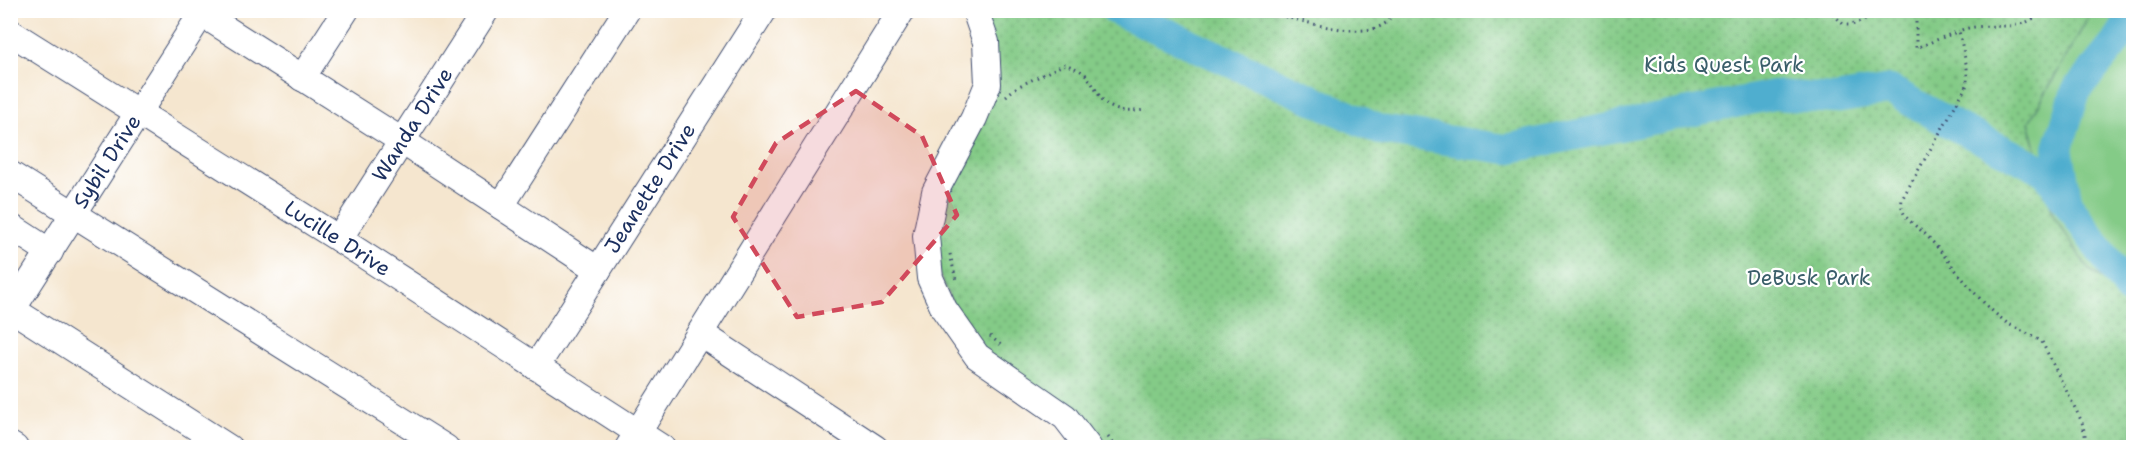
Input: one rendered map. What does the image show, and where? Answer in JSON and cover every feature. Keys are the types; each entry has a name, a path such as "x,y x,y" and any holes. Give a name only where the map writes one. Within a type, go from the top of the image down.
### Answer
{"street":[{"path":"302,78 346,10"},
{"name":"Wanda Drive","path":"339,239 486,10"},
{"path":"501,206 627,10"},
{"name":"Jeanette Drive","path":"536,367 764,10"},
{"path":"633,440 902,10"},
{"path":"975,10 986,42 988,84 974,118 935,192 926,236 930,278 944,309 977,356 1097,440"},
{"path":"201,12 598,270"},
{"name":"Sybil Drive","path":"12,311 201,12"},
{"name":"Lucille Drive","path":"10,32 339,239 536,367 633,440 662,447"},
{"path":"10,174 446,447"},
{"path":"10,234 16,230 50,252"},
{"path":"12,311 229,447"},
{"path":"700,333 875,447"},
{"path":"10,445 15,447"}],"path":[{"path":"1262,10 1313,23 1354,30 1372,29 1383,25 1392,19 1398,10"},
{"path":"1829,10 1844,25 1852,25 1891,10"},
{"path":"1916,10 1916,48 1969,26 2010,27 2031,19 2042,10"},
{"path":"1959,31 1968,76 1967,85 1902,199 1901,208 1906,217 1929,237 1958,274 1992,311 2020,331 2042,342 2079,413 2088,447"},
{"path":"1007,88 1005,97 1017,87 1065,64 1085,74 1104,102 1112,108 1127,111 1146,110"},
{"path":"949,245 957,283"},
{"path":"986,332 1005,350"},
{"path":"1097,440 1116,447"}],"highlighted area":[{"path":"856,91 922,136 957,215 882,302 797,317 733,217 776,143"}],"green space":[{"name":"DeBusk Park","path":"984,11 2092,11 2029,122 2053,215 2089,270 2133,298 2133,447 1104,447 1078,418 986,352 961,324 939,274 936,213 988,111"},
{"path":"2092,11 2133,11 2133,298 2089,270 2053,215 2029,122"}],"waterway":[{"path":"1116,10 1380,130 1506,149 1774,95 1835,99 1890,90 2045,171 2068,204"},
{"path":"2134,14 2117,41 2076,91 2058,148 2068,204 2128,290 2134,292"}],"park label":[{"name":"Kids Quest Park","path":"1724,65"}]}
